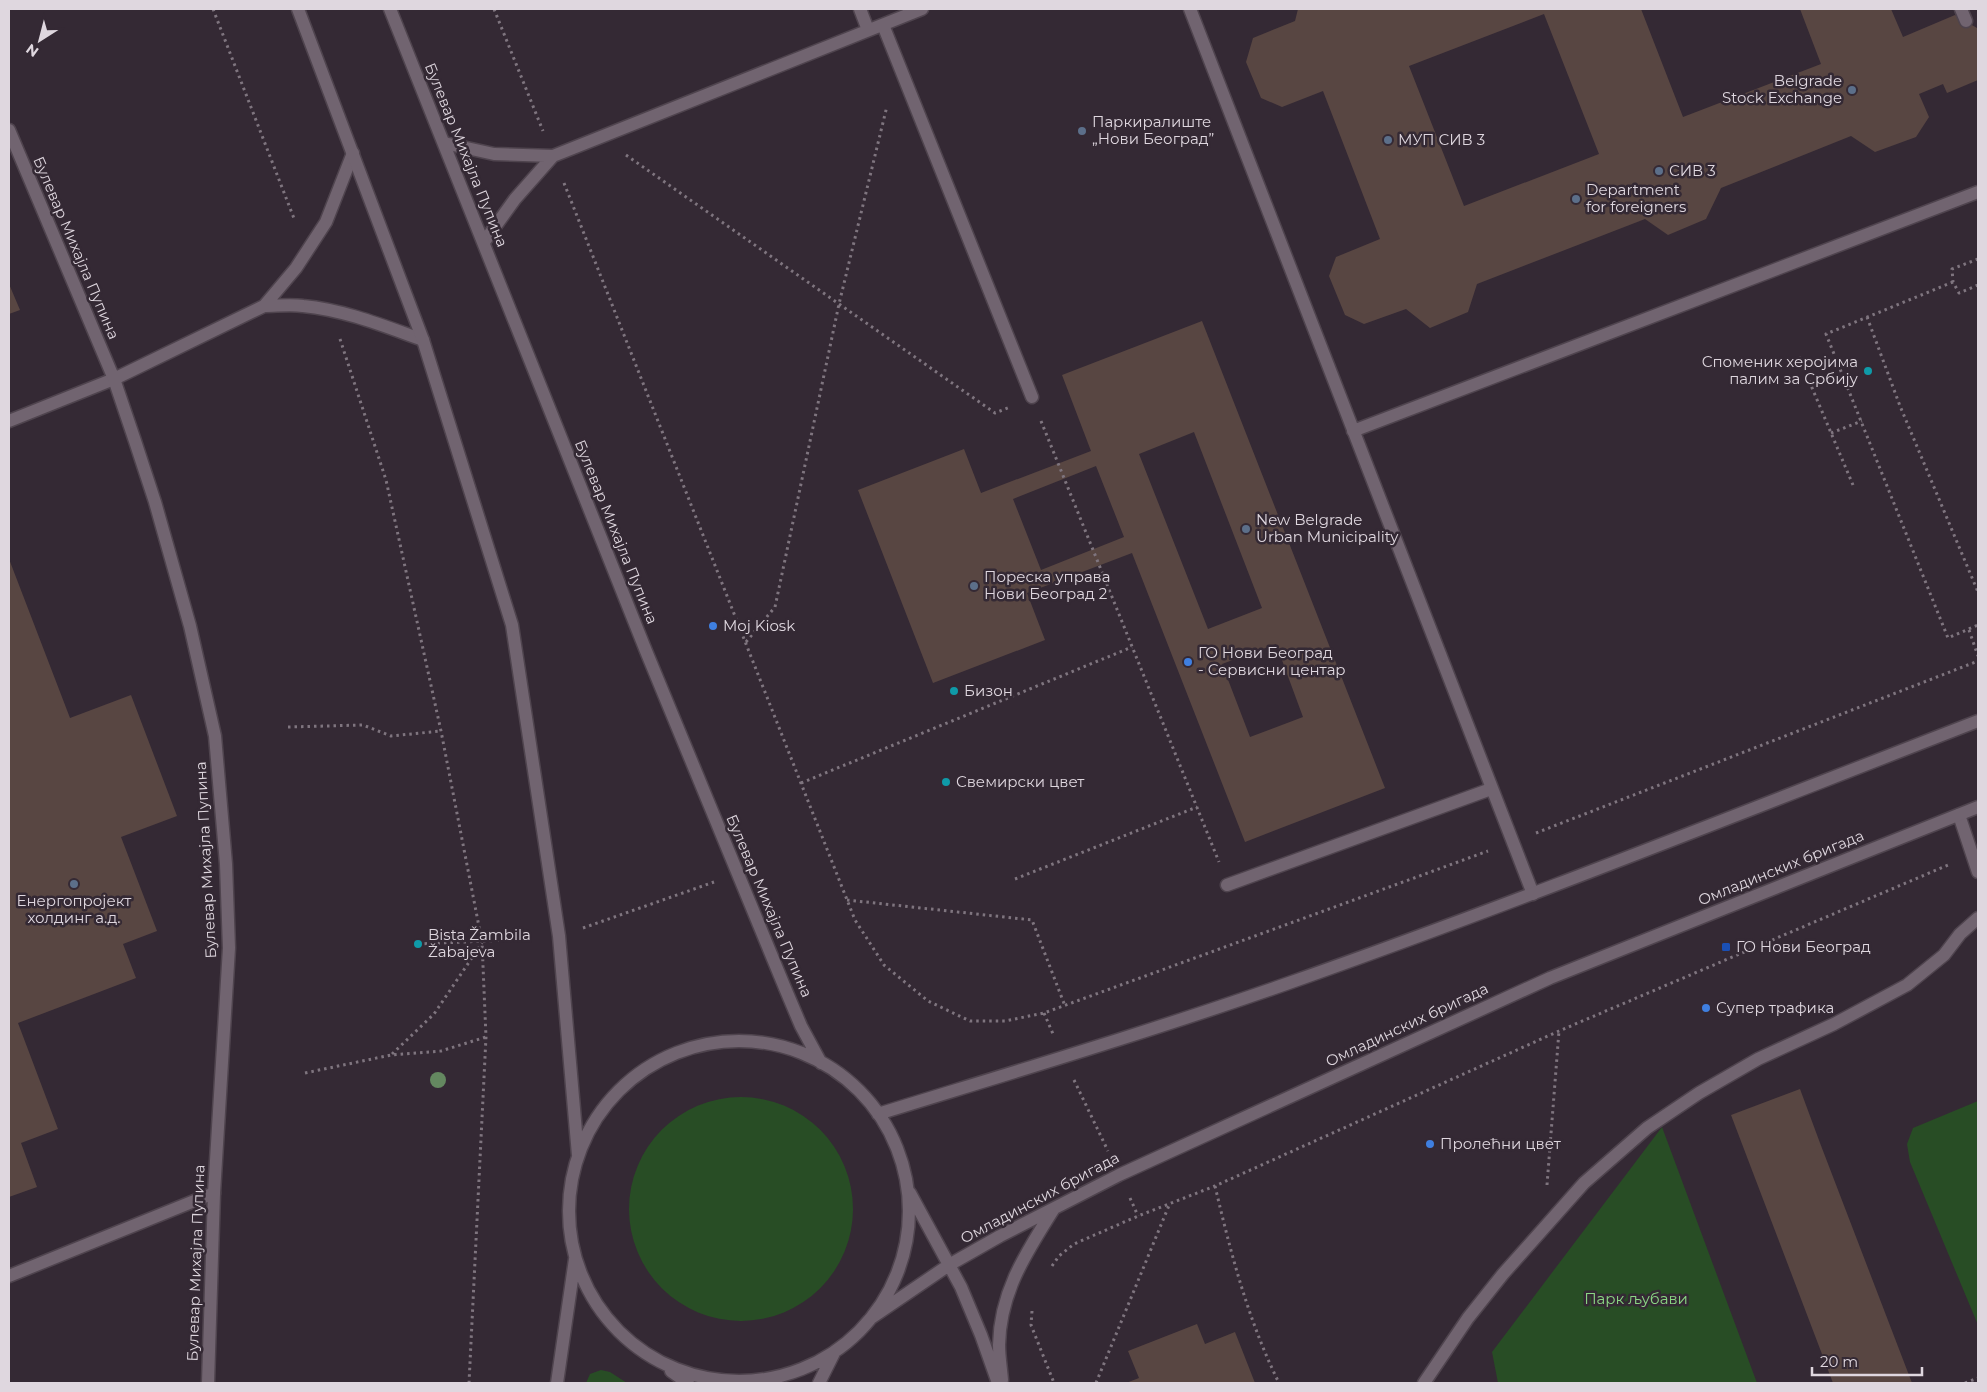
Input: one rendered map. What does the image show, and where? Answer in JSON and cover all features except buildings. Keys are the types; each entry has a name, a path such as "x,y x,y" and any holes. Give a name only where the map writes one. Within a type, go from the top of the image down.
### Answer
{"main road":[{"path":"298,9 423,340 512,625 559,936 578,1155"},
{"name":"Булевар Михајла Пупина","path":"390,9 643,642 801,1026 821,1063"},
{"path":"860,9 868,30"},
{"path":"444,143 494,154 553,156 922,9"},
{"path":"1190,9 1491,790 1533,894"},
{"path":"1961,9 1966,21"},
{"path":"883,24 1032,397"},
{"name":"Булевар Михајла Пупина","path":"9,130 114,379 155,502 190,626 215,736 226,864 229,948 214,1193 208,1383"},
{"path":"9,421 114,379 264,306 282,286 326,222 353,153"},
{"path":"484,242 516,199 553,156"},
{"path":"1353,431 1978,192"},
{"path":"264,306 302,306 330,310 377,323 423,340"},
{"path":"878,1114 1063,1058 1284,985 1533,894 1978,721"},
{"path":"1228,885 1491,790"},
{"name":"Омладинских бригада","path":"871,1318 949,1265 1000,1236 1119,1175 1550,978 1978,807"},
{"path":"1959,815 1978,872"},
{"path":"1424,1383 1474,1311 1503,1274 1584,1183 1647,1128 1699,1093 1758,1059 1834,1024 1906,985 1944,955 1960,934 1978,918"},
{"path":"648,1355 678,1370 709,1378 743,1381 775,1377 806,1367 836,1351 855,1336 871,1318 887,1295 898,1270 906,1244 909,1216 907,1189 903,1169 889,1131 862,1094 843,1077 821,1063 794,1050 765,1043 736,1041 706,1044 678,1052 651,1065 627,1082 606,1104 590,1128 578,1155 570,1189 569,1224 576,1258 587,1287 603,1313 624,1336 648,1355 688,1383"},
{"path":"907,1189 949,1265 981,1335 1000,1383"},
{"path":"9,1276 214,1193"},
{"path":"1000,1383 999,1344 1003,1311 1014,1276 1053,1210"},
{"path":"557,1383 576,1258"},
{"path":"820,1383 836,1351"}],"path":[{"path":"213,9 307,252"},
{"path":"494,9 855,920 884,966 928,1001 970,1021 1005,1020 1044,1013 1063,1058 1138,1216"},
{"path":"745,642 774,607 839,304 898,64"},
{"path":"601,137 995,413"},
{"path":"1978,259 1952,269 1953,282 1959,293 1978,285"},
{"path":"1953,282 1826,334 1948,638 1978,626"},
{"path":"330,310 386,480 441,731 482,942 486,1037 468,1383"},
{"path":"1867,317 1900,406 1978,592"},
{"path":"1799,357 1853,485"},
{"path":"1032,397 1228,885"},
{"path":"1831,433 1862,421"},
{"path":"1969,630 1978,656"},
{"path":"801,783 1132,647"},
{"path":"288,727 363,725 392,736 441,731"},
{"path":"1015,879 1197,807"},
{"path":"1047,1272 1059,1256 1074,1244 1138,1216 1215,1186 1559,1031 1972,854"},
{"path":"582,928 715,882"},
{"path":"847,900 1032,920 1065,1006"},
{"path":"418,944 532,938"},
{"path":"391,1055 434,1014 482,942"},
{"path":"1544,1228 1559,1031"},
{"path":"305,1073 391,1055 441,1052 486,1037"},
{"path":"1215,1186 1236,1275 1264,1354 1279,1383"},
{"path":"1096,1383 1170,1203"},
{"path":"1032,1305 1030,1325 1054,1383"},
{"path":"1965,1383 1978,1378"}],"green space":[{"path":"741,1097 763,1099 794,1110 820,1130 840,1156 851,1187 853,1209 851,1231 840,1262 820,1288 794,1308 763,1319 741,1321 719,1319 688,1308 662,1288 642,1262 631,1231 629,1209 631,1187 642,1156 662,1130 688,1110 719,1099"},
{"path":"1978,1101 1978,1325 1910,1162 1907,1144 1913,1128"},
{"name":"Парк љубави","path":"1662,1127 1757,1383 1498,1383 1492,1352"},
{"path":"601,1370 610,1372 627,1383 586,1383 590,1374"}],"place":[{"name":"Belgrade Stock Exchange","path":"1852,90"},
{"name":"Паркиралиште „Нови Београд”","path":"1082,131"},
{"name":"МУП СИВ 3","path":"1388,140"},
{"name":"СИВ 3","path":"1659,171"},
{"name":"Department for foreigners","path":"1576,199"},
{"name":"Споменик херојима палим за Србију","path":"1868,371"},
{"name":"New Belgrade Urban Municipality","path":"1246,529"},
{"name":"Пореска управа Нови Београд 2","path":"974,586"},
{"name":"Moj Kiosk","path":"713,626"},
{"name":"ГО Нови Београд - Сервисни центар","path":"1188,662"},
{"name":"Бизон","path":"954,691"},
{"name":"Свемирски цвет","path":"946,782"},
{"name":"Енергопројект холдинг а.д.","path":"74,884"},
{"name":"Bista Žambila Žabajeva","path":"418,944"},
{"name":"ГО Нови Београд","path":"1726,947"},
{"name":"Супер трафика","path":"1706,1008"},
{"name":"Пролећни цвет","path":"1430,1144"}]}
